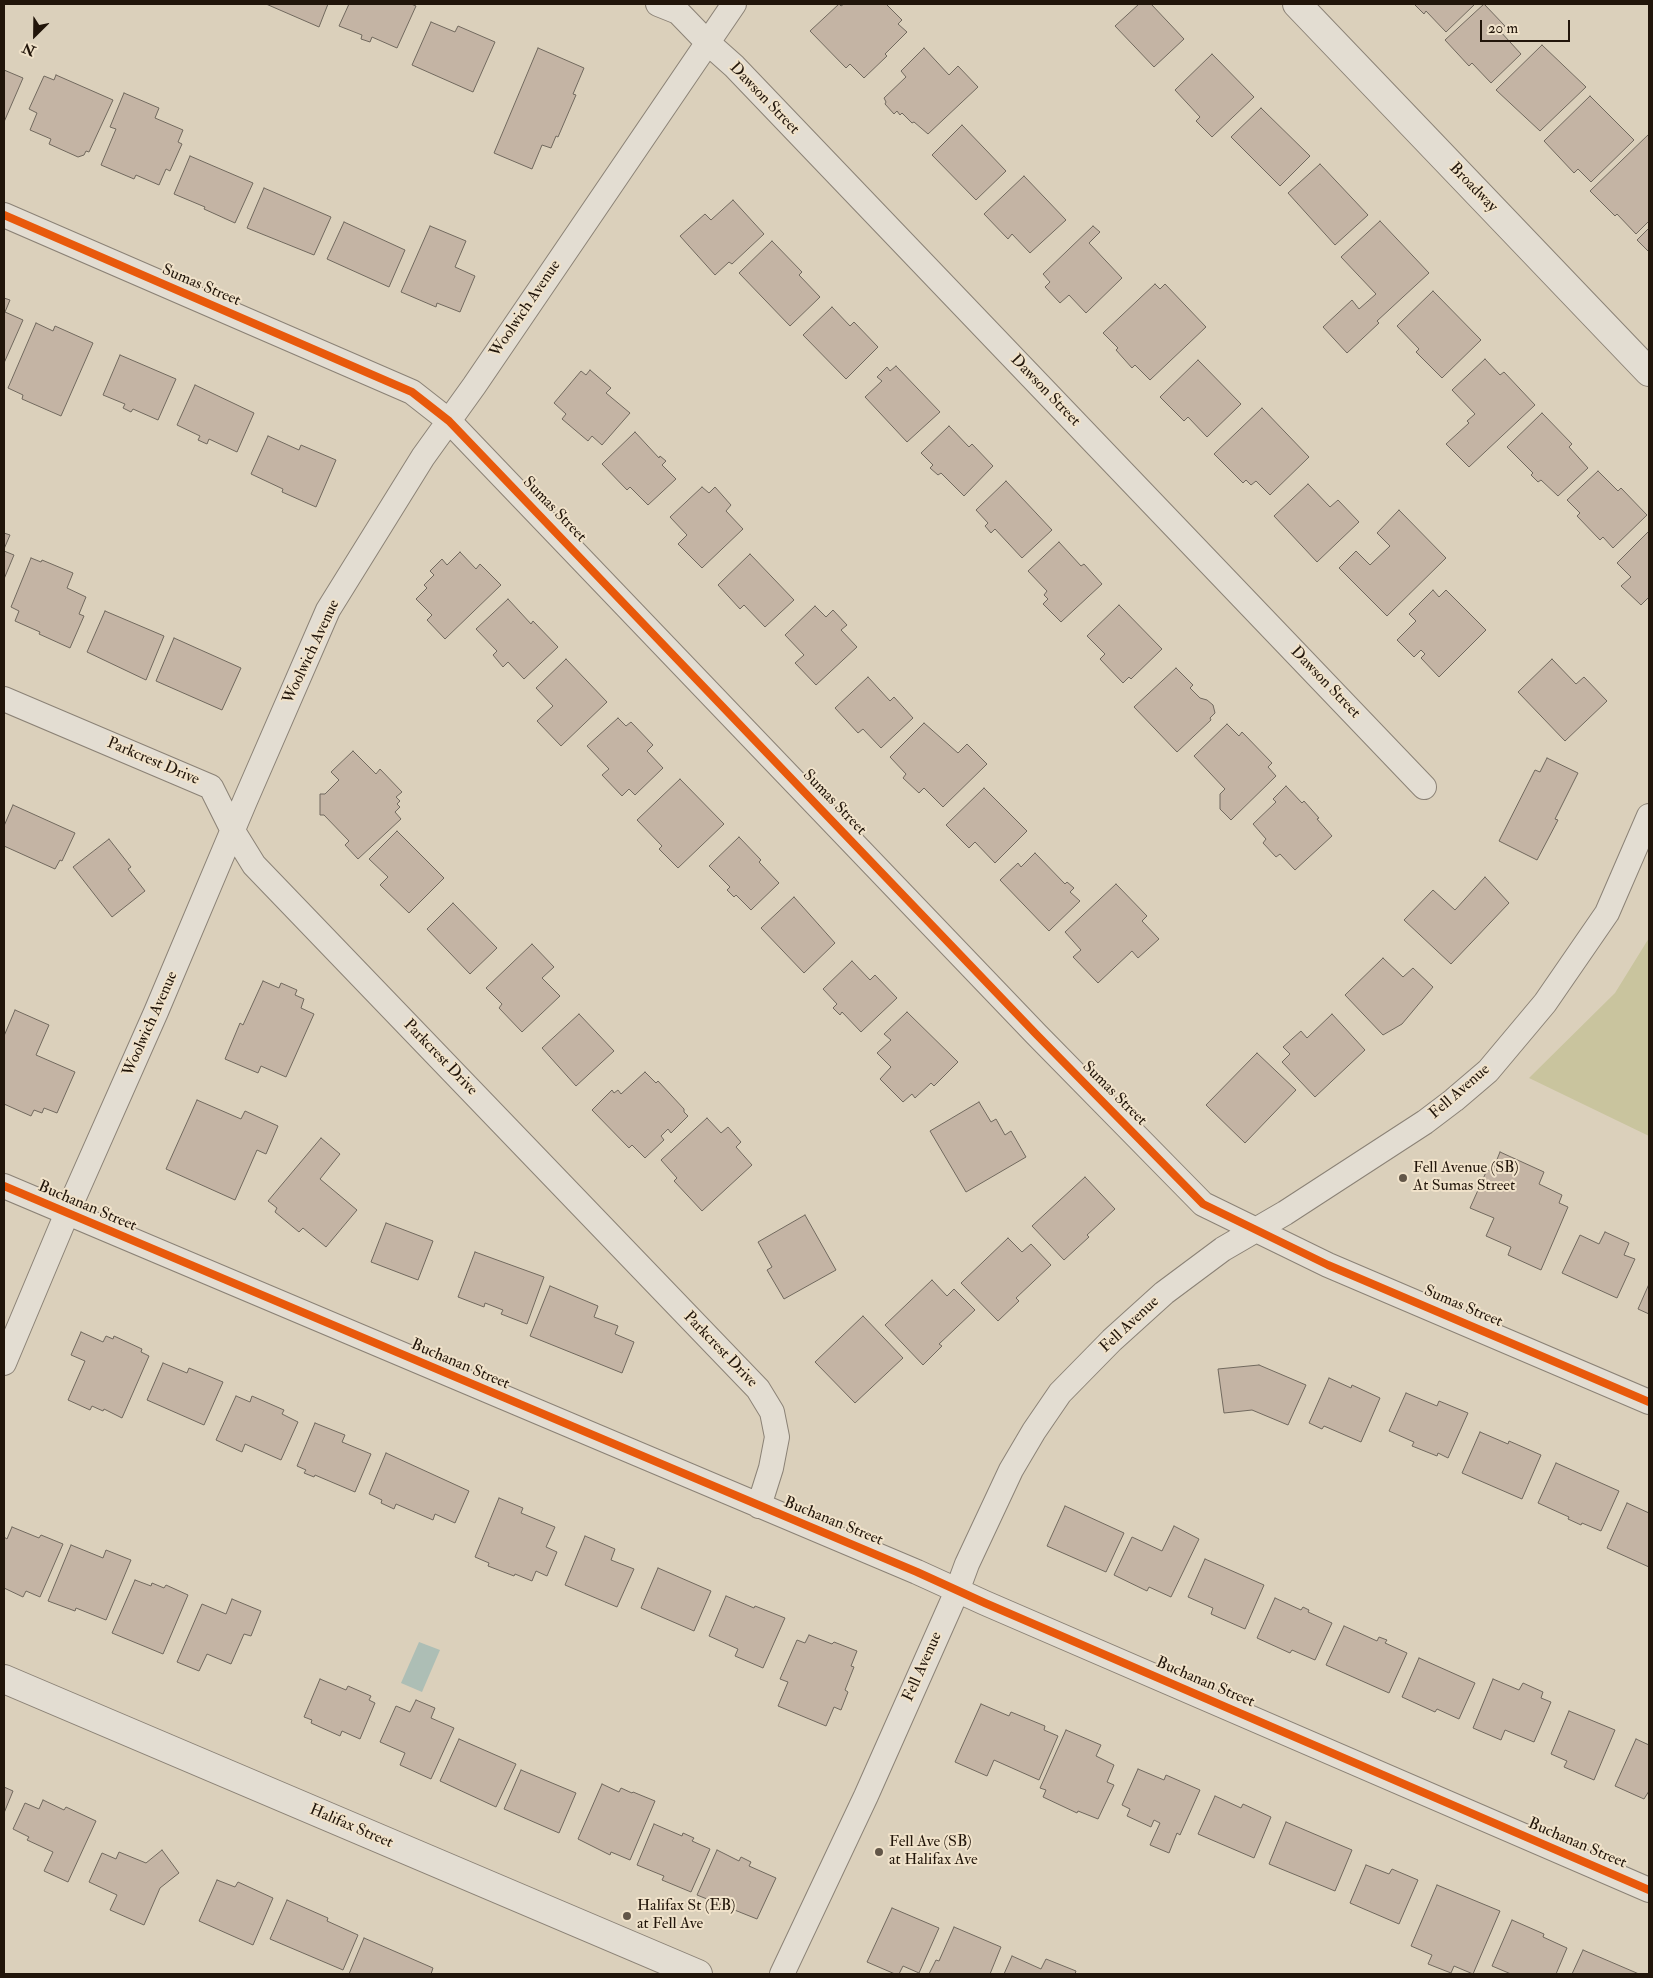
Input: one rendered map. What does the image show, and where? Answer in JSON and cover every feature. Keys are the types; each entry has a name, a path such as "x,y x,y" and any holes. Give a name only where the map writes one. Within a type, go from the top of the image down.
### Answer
{"street":[{"name":"Dawson Street","path":"658,4 678,12 740,74 1424,786"},
{"name":"Woolwich Avenue","path":"4,1363 328,610 423,457 734,4"},
{"name":"Broadway","path":"1297,4 1649,372"},
{"name":"Sumas Street","path":"4,215 412,392 449,421 1036,1034 1204,1204 1328,1265 1649,1402"},
{"name":"Parkcrest Drive","path":"4,699 211,787 233,831 254,865 758,1389 772,1412 776,1437 771,1468 758,1506"},
{"name":"Fell Avenue","path":"782,1974 866,1796 957,1591 967,1564 1011,1470 1060,1393 1112,1340 1164,1293 1223,1249 1425,1122 1488,1071 1545,1003 1607,913 1649,816"},
{"name":"Buchanan Street","path":"4,1186 917,1572 1649,1890"},
{"name":"Halifax Street","path":"4,1679 698,1974"}],"shaded area":[{"path":"1649,938 1649,1136 1529,1078 1615,993"},
{"path":"419,1642 440,1650 422,1692 401,1683"}],"building":[{"path":"266,4 328,4 319,27"},
{"path":"349,4 411,4 416,6 397,48 372,37 370,42 361,39 362,35 339,26"},
{"path":"839,4 841,6 844,4 886,4 902,20 898,24 907,32 885,54 887,56 864,78 850,64 846,68 810,31"},
{"path":"1139,4 1151,4 1184,39 1154,67 1115,26"},
{"path":"1414,4 1475,4 1446,32 1426,11 1424,14"},
{"path":"1484,4 1505,26 1499,30 1521,54 1491,83 1472,63 1469,66 1445,40"},
{"path":"431,22 455,32 458,26 495,42 473,92 412,65"},
{"path":"1542,45 1586,87 1540,131 1496,90"},
{"path":"538,48 584,68 573,94 576,95 558,137 556,136 551,148 542,145 532,169 494,153"},
{"path":"924,48 949,75 958,66 978,87 928,134 902,113 900,115 897,111 894,114 885,104 884,98 906,77 901,71"},
{"path":"1212,54 1254,97 1212,137 1196,121 1200,117 1175,90"},
{"path":"4,70 23,78 4,122"},
{"path":"56,75 113,100 89,152 86,151 84,155 78,157 49,144 51,139 30,130 37,113 29,109 44,76 54,80"},
{"path":"124,93 159,108 155,118 183,130 178,142 182,144 170,171 166,169 159,185 136,175 134,179 101,165 116,129 110,127"},
{"path":"1590,96 1634,140 1591,182 1578,169 1574,173 1544,141"},
{"path":"1261,108 1310,156 1280,186 1231,137"},
{"path":"962,125 1006,171 976,200 932,155"},
{"path":"1649,134 1649,221 1636,234 1617,214 1615,216 1590,191"},
{"path":"190,156 253,183 235,223 204,209 205,207 174,194"},
{"path":"1320,164 1368,215 1335,245 1288,193"},
{"path":"1024,176 1066,220 1030,253 1012,234 1008,239 984,214"},
{"path":"264,188 331,217 314,255 247,228"},
{"path":"733,200 764,234 732,264 729,262 715,275 680,236 705,214 711,220"},
{"path":"1380,221 1429,273 1377,321 1379,323 1347,353 1323,327 1352,300 1359,309 1376,294 1341,257"},
{"path":"344,222 405,250 389,287 327,259"},
{"path":"430,226 466,241 455,267 475,276 460,312 437,303 436,307 401,292"},
{"path":"1093,226 1100,232 1089,243 1122,278 1086,313 1069,295 1060,303 1045,287 1050,282 1043,274"},
{"path":"1649,228 1649,252 1637,240"},
{"path":"772,241 802,272 799,275 820,297 790,326 739,273"},
{"path":"1155,284 1160,289 1165,284 1206,327 1150,380 1135,365 1132,368 1116,350 1118,348 1103,333"},
{"path":"1433,291 1481,340 1442,378 1416,352 1419,349 1397,326"},
{"path":"4,298 10,300 5,312 23,320 4,363"},
{"path":"832,307 850,326 854,322 878,347 846,379 803,335"},
{"path":"36,323 53,331 55,326 93,343 61,416 22,399 23,395 8,388"},
{"path":"120,355 176,379 158,420 133,409 131,412 123,408 125,404 103,395"},
{"path":"1485,359 1500,375 1504,372 1535,405 1469,467 1446,444 1469,423 1467,421 1475,414 1452,390"},
{"path":"1198,360 1241,404 1207,437 1188,417 1184,421 1160,397"},
{"path":"896,366 940,412 907,442 865,397 882,381 877,377 887,367 890,371"},
{"path":"590,370 611,388 606,393 630,413 602,445 592,436 588,441 562,419 566,414 554,403 581,371 586,375"},
{"path":"195,385 254,413 237,452 209,439 207,444 198,440 200,436 177,425"},
{"path":"1262,408 1309,457 1270,495 1256,481 1251,485 1246,480 1243,483 1214,454"},
{"path":"1542,413 1572,444 1569,447 1588,468 1558,496 1541,480 1538,482 1531,475 1533,473 1507,447"},
{"path":"949,426 969,447 972,444 993,466 964,496 941,473 938,475 930,468 933,465 921,453"},
{"path":"635,432 659,458 660,456 666,461 662,465 676,479 648,505 630,487 627,490 602,464"},
{"path":"268,436 299,450 301,445 336,460 316,507 282,492 283,489 251,474"},
{"path":"1598,471 1618,491 1621,488 1647,515 1613,548 1603,537 1600,540 1577,516 1580,513 1567,500"},
{"path":"1006,481 1052,530 1022,558 995,529 991,533 985,526 988,523 976,510"},
{"path":"1308,484 1330,507 1338,500 1359,522 1317,562 1274,516"},
{"path":"702,487 709,493 715,487 731,505 726,511 743,529 702,568 678,544 687,535 670,517"},
{"path":"1399,510 1446,558 1387,616 1339,568 1356,551 1370,565 1390,546 1377,533"},
{"path":"1649,531 1649,597 1641,605 1621,586 1631,577 1617,563"},
{"path":"4,533 10,535 4,549"},
{"path":"1059,542 1081,566 1084,564 1102,584 1061,622 1043,604 1048,599 1044,595 1047,591 1028,571"},
{"path":"4,551 14,555 4,579"},
{"path":"460,552 476,569 480,564 501,585 445,639 427,620 432,615 416,599 427,588 424,585 434,575 430,571 442,559 447,565"},
{"path":"750,554 794,600 765,627 744,605 740,609 718,585"},
{"path":"31,558 41,562 42,560 73,573 67,588 86,597 79,614 84,616 70,648 15,621 19,611 11,607"},
{"path":"1433,590 1439,597 1446,590 1486,630 1439,677 1421,658 1425,654 1421,650 1414,657 1397,640 1416,621 1409,614"},
{"path":"508,599 531,624 533,621 558,647 524,679 508,662 503,667 493,655 497,651 476,629"},
{"path":"1119,605 1162,649 1131,679 1129,677 1123,683 1100,659 1105,654 1087,636"},
{"path":"815,606 826,617 833,610 847,625 841,630 857,647 816,685 795,663 804,655 785,635"},
{"path":"105,611 164,636 146,680 87,652"},
{"path":"174,638 241,668 222,710 156,681"},
{"path":"566,659 607,702 561,746 537,721 553,706 536,688"},
{"path":"1552,659 1576,684 1584,677 1607,701 1565,741 1518,692"},
{"path":"1176,668 1193,685 1190,688 1200,698 1207,700 1213,705 1215,713 1210,718 1211,720 1177,752 1134,707"},
{"path":"868,677 890,701 894,697 913,718 881,748 863,729 858,733 835,708"},
{"path":"618,718 626,726 631,722 653,745 647,751 663,768 635,795 629,789 622,796 602,775 609,769 587,746"},
{"path":"924,723 958,753 967,744 987,764 943,807 924,788 919,793 903,778 906,774 890,757"},
{"path":"1227,724 1239,736 1242,732 1272,763 1268,767 1276,776 1231,820 1220,809 1220,794 1225,789 1194,756"},
{"path":"353,751 376,774 380,769 402,792 396,797 400,801 397,804 400,807 395,812 401,819 358,859 345,845 349,841 324,815 320,815 320,794 325,794 339,780 331,772"},
{"path":"1547,758 1578,773 1555,819 1558,820 1537,860 1499,841 1535,770 1540,772"},
{"path":"680,779 724,824 678,868 659,849 662,846 637,820"},
{"path":"1286,786 1302,803 1304,801 1332,836 1295,870 1280,854 1276,857 1263,843 1266,839 1253,824 1276,802 1273,799"},
{"path":"984,788 1027,831 995,863 975,842 969,848 946,825"},
{"path":"13,805 75,833 62,861 60,860 55,869 4,846 4,826"},
{"path":"397,831 444,878 409,913 380,885 388,877 369,859"},
{"path":"739,837 761,860 759,862 779,883 751,910 736,895 734,897 727,890 730,887 709,866"},
{"path":"109,839 131,867 128,869 145,891 112,917 73,867"},
{"path":"1035,853 1065,884 1067,882 1074,888 1070,892 1080,901 1049,931 1000,880 1018,863 1021,867"},
{"path":"1485,877 1509,903 1451,964 1404,920 1433,890 1455,910"},
{"path":"1116,884 1147,916 1142,921 1159,939 1138,958 1132,951 1098,983 1073,957 1081,950 1065,932"},
{"path":"794,897 835,943 804,973 761,928"},
{"path":"453,903 497,948 470,974 427,929"},
{"path":"532,944 554,967 542,978 560,996 522,1032 499,1008 502,1004 486,988"},
{"path":"1383,958 1403,977 1413,968 1433,987 1402,1024 1383,1035 1345,995"},
{"path":"852,961 870,980 875,975 897,998 861,1032 842,1012 840,1015 833,1008 837,1004 823,989"},
{"path":"263,981 279,988 281,983 297,990 295,995 304,999 301,1008 314,1014 286,1077 261,1066 258,1073 225,1059 240,1023 243,1025"},
{"path":"15,1010 49,1025 36,1055 75,1072 57,1113 44,1108 42,1113 34,1110 31,1116 4,1104 4,1036"},
{"path":"907,1012 958,1062 934,1086 931,1083 915,1098 912,1094 903,1102 880,1079 891,1067 877,1053 891,1040 884,1034"},
{"path":"579,1014 614,1051 576,1086 542,1048"},
{"path":"1332,1014 1365,1050 1315,1097 1282,1062 1290,1054 1283,1047 1301,1031 1307,1038"},
{"path":"1257,1053 1296,1090 1245,1143 1206,1105"},
{"path":"645,1072 656,1083 658,1081 684,1109 688,1116 671,1133 668,1129 661,1136 664,1140 645,1158 632,1145 629,1148 592,1110 612,1090 614,1093 618,1090 621,1094"},
{"path":"197,1100 241,1119 245,1111 278,1126 266,1154 257,1150 235,1200 166,1169"},
{"path":"979,1102 991,1122 996,1119 1005,1135 1011,1131 1026,1157 966,1192 930,1131"},
{"path":"707,1118 721,1133 728,1127 741,1142 736,1147 752,1165 702,1211 674,1181 677,1178 661,1160"},
{"path":"321,1138 340,1154 320,1179 357,1210 326,1247 303,1228 299,1232 275,1212 277,1208 268,1201"},
{"path":"1500,1152 1544,1172 1539,1184 1562,1195 1559,1203 1568,1207 1541,1270 1508,1255 1511,1247 1486,1236 1494,1218 1470,1208 1487,1170 1492,1172"},
{"path":"1085,1177 1115,1209 1064,1260 1032,1226"},
{"path":"805,1215 836,1270 784,1299 767,1270 772,1267 758,1242"},
{"path":"386,1223 433,1241 418,1280 371,1262"},
{"path":"1605,1232 1629,1243 1624,1255 1635,1259 1617,1298 1562,1273 1580,1235 1599,1244"},
{"path":"1008,1238 1022,1252 1031,1244 1051,1265 1016,1298 1019,1301 998,1321 961,1283"},
{"path":"475,1252 544,1277 527,1324 501,1314 503,1310 485,1303 484,1307 458,1297"},
{"path":"932,1280 947,1296 954,1289 975,1310 939,1344 942,1346 923,1365 885,1325"},
{"path":"1649,1284 1649,1314 1638,1309"},
{"path":"550,1286 598,1306 594,1317 618,1326 615,1334 634,1342 622,1373 530,1336"},
{"path":"863,1316 903,1358 855,1403 815,1362"},
{"path":"81,1332 103,1342 106,1336 113,1339 114,1336 142,1349 141,1352 149,1356 122,1418 104,1409 103,1411 92,1406 90,1410 68,1400 85,1361 71,1355"},
{"path":"163,1363 187,1373 189,1368 223,1382 204,1425 147,1400"},
{"path":"1259,1365 1306,1385 1288,1425 1252,1410 1224,1413 1218,1369"},
{"path":"1329,1378 1351,1388 1352,1385 1380,1398 1361,1442 1324,1426 1322,1429 1309,1423"},
{"path":"1406,1393 1437,1406 1439,1401 1468,1413 1448,1458 1438,1453 1437,1456 1412,1446 1414,1442 1389,1431"},
{"path":"236,1396 250,1402 252,1396 284,1410 282,1414 298,1422 281,1460 245,1444 242,1452 216,1440"},
{"path":"315,1423 345,1435 342,1442 371,1454 355,1492 315,1475 314,1477 304,1473 306,1470 297,1466"},
{"path":"1480,1432 1508,1444 1509,1441 1541,1455 1522,1499 1462,1473"},
{"path":"386,1453 469,1491 455,1523 435,1514 433,1520 396,1504 394,1509 381,1503 382,1500 369,1494"},
{"path":"1556,1463 1619,1491 1601,1531 1582,1523 1581,1525 1568,1519 1569,1517 1538,1503"},
{"path":"499,1498 523,1508 521,1513 555,1527 546,1547 557,1552 547,1576 536,1571 532,1581 488,1566 489,1563 475,1557"},
{"path":"1627,1503 1649,1513 1649,1567 1607,1548"},
{"path":"1065,1506 1124,1533 1106,1572 1047,1546"},
{"path":"1174,1526 1199,1539 1171,1597 1149,1587 1147,1591 1114,1575 1132,1537 1162,1551"},
{"path":"12,1527 39,1538 41,1535 63,1544 40,1597 26,1591 23,1597 4,1588 4,1537 7,1539"},
{"path":"585,1536 615,1549 611,1560 634,1569 617,1607 565,1585"},
{"path":"71,1545 103,1558 106,1550 131,1560 106,1620 76,1608 75,1611 48,1601"},
{"path":"1205,1559 1264,1585 1245,1629 1211,1614 1213,1608 1188,1597"},
{"path":"658,1568 711,1591 694,1631 641,1608"},
{"path":"135,1580 151,1586 152,1583 164,1588 166,1585 188,1595 163,1654 112,1633"},
{"path":"726,1596 785,1618 763,1668 735,1656 738,1649 709,1636"},
{"path":"1275,1598 1301,1610 1303,1607 1309,1610 1308,1612 1332,1623 1315,1660 1292,1650 1290,1653 1257,1638"},
{"path":"232,1599 261,1611 251,1636 244,1634 231,1664 207,1654 199,1671 177,1662 202,1604 226,1614"},
{"path":"1344,1626 1377,1641 1379,1637 1387,1640 1385,1643 1407,1653 1389,1693 1326,1665"},
{"path":"809,1635 857,1651 851,1666 854,1667 845,1690 848,1692 841,1710 834,1707 826,1726 778,1706 788,1682 780,1679 797,1640 805,1643"},
{"path":"1419,1658 1475,1683 1459,1719 1437,1709 1435,1712 1402,1697"},
{"path":"320,1679 346,1690 348,1686 371,1696 369,1700 375,1703 360,1739 342,1731 340,1736 311,1723 312,1720 304,1717"},
{"path":"1493,1679 1519,1690 1523,1683 1543,1692 1541,1698 1551,1702 1534,1742 1505,1730 1501,1740 1473,1728"},
{"path":"416,1700 435,1708 431,1718 454,1728 431,1779 400,1765 405,1753 380,1742 396,1706 410,1712"},
{"path":"981,1704 1009,1716 1011,1712 1045,1726 1044,1730 1058,1736 1039,1780 994,1760 987,1776 955,1762"},
{"path":"1569,1711 1615,1730 1594,1780 1564,1767 1567,1761 1551,1754"},
{"path":"1066,1730 1101,1745 1096,1756 1114,1765 1107,1782 1114,1785 1098,1819 1078,1811 1077,1813 1043,1797 1046,1790 1040,1788"},
{"path":"459,1739 516,1764 496,1807 440,1781"},
{"path":"1636,1739 1649,1745 1649,1791 1644,1799 1615,1786"},
{"path":"1138,1769 1164,1780 1166,1775 1200,1790 1180,1835 1177,1833 1169,1853 1150,1845 1160,1823 1154,1820 1151,1827 1127,1816 1130,1809 1122,1805"},
{"path":"521,1770 576,1793 559,1833 504,1809"},
{"path":"602,1784 619,1792 621,1788 655,1801 630,1860 611,1852 610,1855 578,1839"},
{"path":"4,1787 13,1791 4,1813"},
{"path":"1215,1796 1241,1808 1243,1804 1271,1817 1254,1858 1198,1834"},
{"path":"43,1800 64,1810 66,1807 96,1821 68,1882 44,1871 53,1852 27,1840 29,1837 13,1829 25,1803 39,1809"},
{"path":"1286,1822 1352,1850 1335,1891 1269,1864"},
{"path":"654,1824 682,1836 683,1833 694,1838 692,1841 710,1849 691,1892 662,1880 664,1876 637,1865"},
{"path":"162,1850 179,1873 160,1888 144,1925 110,1910 117,1895 89,1882 102,1853 116,1859 119,1852 146,1863"},
{"path":"717,1850 739,1861 741,1857 751,1862 749,1866 776,1878 757,1919 697,1895"},
{"path":"1366,1865 1389,1874 1392,1869 1418,1880 1399,1924 1350,1903"},
{"path":"217,1880 235,1887 238,1882 273,1898 253,1945 199,1921"},
{"path":"1437,1885 1500,1911 1473,1974 1454,1966 1451,1973 1428,1964 1432,1955 1411,1946"},
{"path":"287,1900 328,1918 327,1921 358,1935 343,1970 270,1939"},
{"path":"892,1908 939,1928 919,1973 903,1966 899,1974 895,1974 867,1962"},
{"path":"1512,1920 1544,1934 1543,1937 1567,1948 1556,1974 1511,1974 1492,1966"},
{"path":"954,1927 1001,1947 990,1974 929,1974 936,1960 939,1961"},
{"path":"364,1938 433,1968 431,1974 349,1974"},
{"path":"1583,1950 1639,1974 1572,1974"},
{"path":"1012,1956 1041,1969 1046,1959 1076,1971 1075,1974 1004,1974"}],"cycle path":[{"path":"4,215 412,392 449,421 1036,1034 1203,1204 1328,1265 1649,1402"},
{"path":"4,1186 917,1572 1649,1890"}],"place":[{"name":"Fell Avenue (SB) At Sumas Street","path":"1403,1178"},
{"name":"Fell Ave (SB) at Halifax Ave","path":"879,1852"},
{"name":"Halifax St (EB) at Fell Ave","path":"627,1916"}]}
